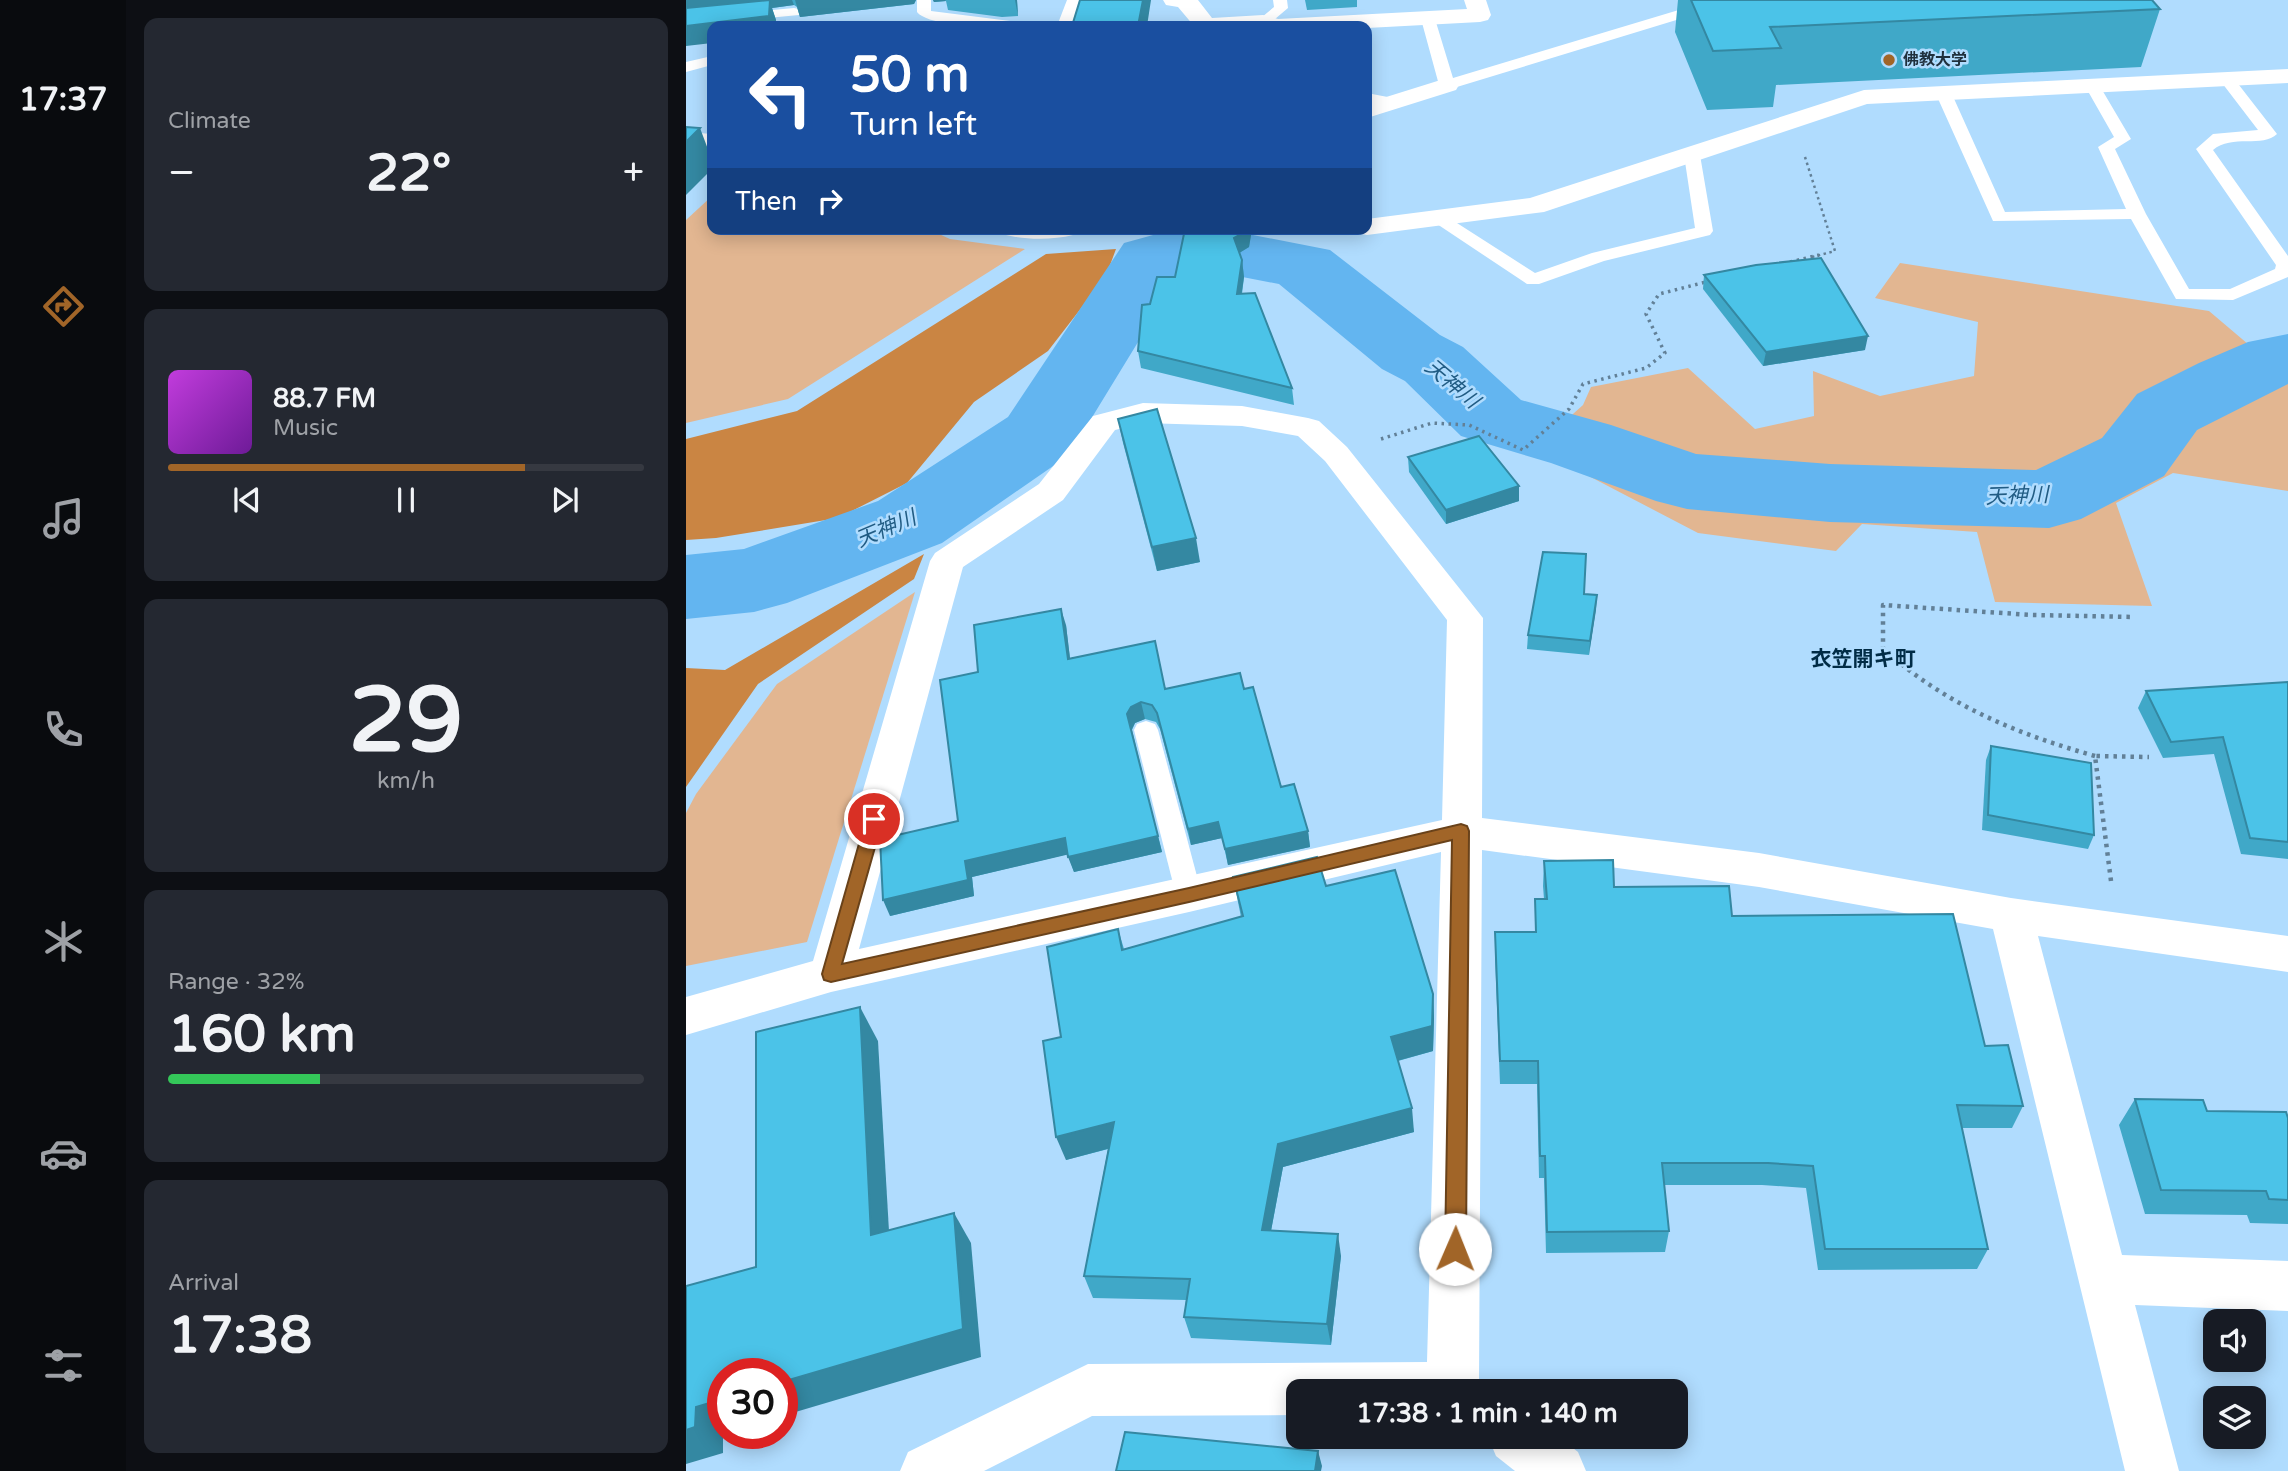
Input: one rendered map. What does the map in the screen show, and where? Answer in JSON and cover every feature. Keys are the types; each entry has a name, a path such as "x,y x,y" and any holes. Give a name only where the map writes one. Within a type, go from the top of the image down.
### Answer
{"street":[{"path":"1071,21 1078,0"},
{"path":"1174,0 1187,1 1203,21"},
{"path":"1372,21 1480,15 1475,0"},
{"path":"1372,227 1534,206 1864,97 2288,76"},
{"path":"1372,109 1447,85"},
{"path":"686,141 707,142"},
{"path":"831,974 947,561 1051,492 1104,423 1143,413 1242,416 1308,428 1336,454 1465,618 1455,1379"},
{"path":"686,1016 831,974 1189,895 1461,831 1759,870 2011,915 2288,954"},
{"path":"2011,915 2152,1471"},
{"path":"2104,1279 2288,1286"},
{"path":"927,1471 1088,1390 1286,1390"},
{"path":"1531,1449 1559,1471"}],"lane":[{"path":"924,0 924,12 927,15 977,21"},
{"path":"1274,21 1281,8 1280,0"},
{"path":"1428,19 1447,85 1727,0"},
{"path":"686,22 793,6 805,21"},
{"path":"686,67 707,62"},
{"path":"2093,86 2123,139 2106,147 2137,214 2183,295 2233,294 2284,272 2285,265 2204,149 2219,137 2269,134 2227,79"},
{"path":"1942,92 1999,217 2137,214"},
{"path":"1372,99 1392,102"},
{"path":"1440,220 1532,280 1598,257 1704,231 1692,155"},
{"path":"1146,730 1189,895"}],"path":[{"path":"1780,264 1835,251 1794,119"},
{"path":"1336,454 1432,423 1469,425 1523,450 1569,409 1583,384 1646,369 1665,353 1646,314 1658,294 1713,281"},
{"path":"2134,617 2032,615 1882,605 1883,648 1901,668 1975,712 2044,743 2095,756 2149,757"},
{"path":"2095,756 2118,930"}],"shaded area":[{"path":"707,201 707,235 941,235 950,239 1025,249 788,399 686,423 686,220"},
{"path":"1116,249 1106,276 1048,351 974,402 907,483 838,518 716,538 686,540 686,439 797,411 1046,254"},
{"path":"1900,263 2209,311 2288,378 2288,491 2173,473 2116,503 2152,606 1995,602 1977,532 1862,524 1836,551 1698,533 1535,448 1583,405 1591,387 1688,368 1755,429 1814,416 1813,371 1880,396 1974,376 1978,322 1875,298"},
{"path":"924,554 914,579 758,684 686,787 686,668 725,670"},
{"path":"915,592 807,942 686,966 686,813 696,794 777,684"}],"building":[{"path":"770,0 769,16 707,21 707,23 686,26 686,8"},
{"path":"1080,0 1143,0 1139,21 1074,21"},
{"path":"1691,0 2152,0 2160,9 1770,27 1781,48 1713,51"},
{"path":"686,127 700,128 686,142"},
{"path":"1184,235 1240,235 1234,238 1242,260 1237,294 1255,293 1292,388 1138,351 1142,305 1150,304 1157,277 1175,277"},
{"path":"1821,258 1868,336 1766,352 1704,275 1756,265"},
{"path":"1157,409 1196,538 1152,547 1118,419"},
{"path":"1479,436 1519,486 1446,510 1408,457"},
{"path":"1543,552 1586,554 1584,594 1597,595 1590,641 1528,635"},
{"path":"1061,609 1068,659 1155,641 1165,689 1240,673 1244,689 1253,687 1281,787 1294,784 1308,831 1225,849 1218,822 1188,829 1157,713 1152,705 1141,702 1131,707 1127,714 1158,836 1068,857 1065,838 965,861 968,880 883,900 880,839 958,821 940,680 978,672 974,625"},
{"path":"2288,682 2288,842 2250,838 2223,737 2171,742 2146,691"},
{"path":"1991,746 2091,763 2094,835 1988,815"},
{"path":"1317,857 1326,886 1395,870 1433,994 1432,1026 1391,1037 1412,1108 1278,1144 1262,1230 1338,1234 1327,1324 1184,1317 1190,1279 1084,1276 1114,1122 1056,1137 1043,1041 1061,1037 1047,947 1118,929 1122,950 1243,916 1233,877"},
{"path":"1613,860 1614,887 1729,886 1732,916 1953,914 1985,1046 2008,1045 2023,1106 1957,1105 1988,1249 1825,1249 1813,1166 1768,1163 1662,1163 1669,1231 1547,1232 1545,1156 1540,1156 1538,1061 1500,1061 1495,932 1536,932 1535,899 1547,899 1544,861"},
{"path":"860,1007 871,1235 954,1213 963,1329 798,1377 798,1358 707,1358 707,1404 696,1407 695,1427 686,1430 686,1286 756,1267 756,1032"},
{"path":"2135,1099 2203,1100 2207,1111 2286,1112 2288,1200 2269,1199 2266,1191 2161,1190"},
{"path":"1125,1432 1318,1451 1315,1471 1116,1471"}],"waterway":[{"name":"天神川","path":"686,587 754,580 910,522 1039,436 1151,259 1186,249 1227,252 1303,266 1411,352 1434,364 1491,418 1581,444 1687,481 1830,493 2049,499 2133,457 2167,412 2228,380 2277,359 2288,358"}],"place":[{"name":"佛教大学","path":"1889,60"}],"district":[{"name":"衣笠開キ町","path":"1863,659"}],"route":[{"path":"874,819 831,974 1189,895 1461,831 1455,1249"}]}
